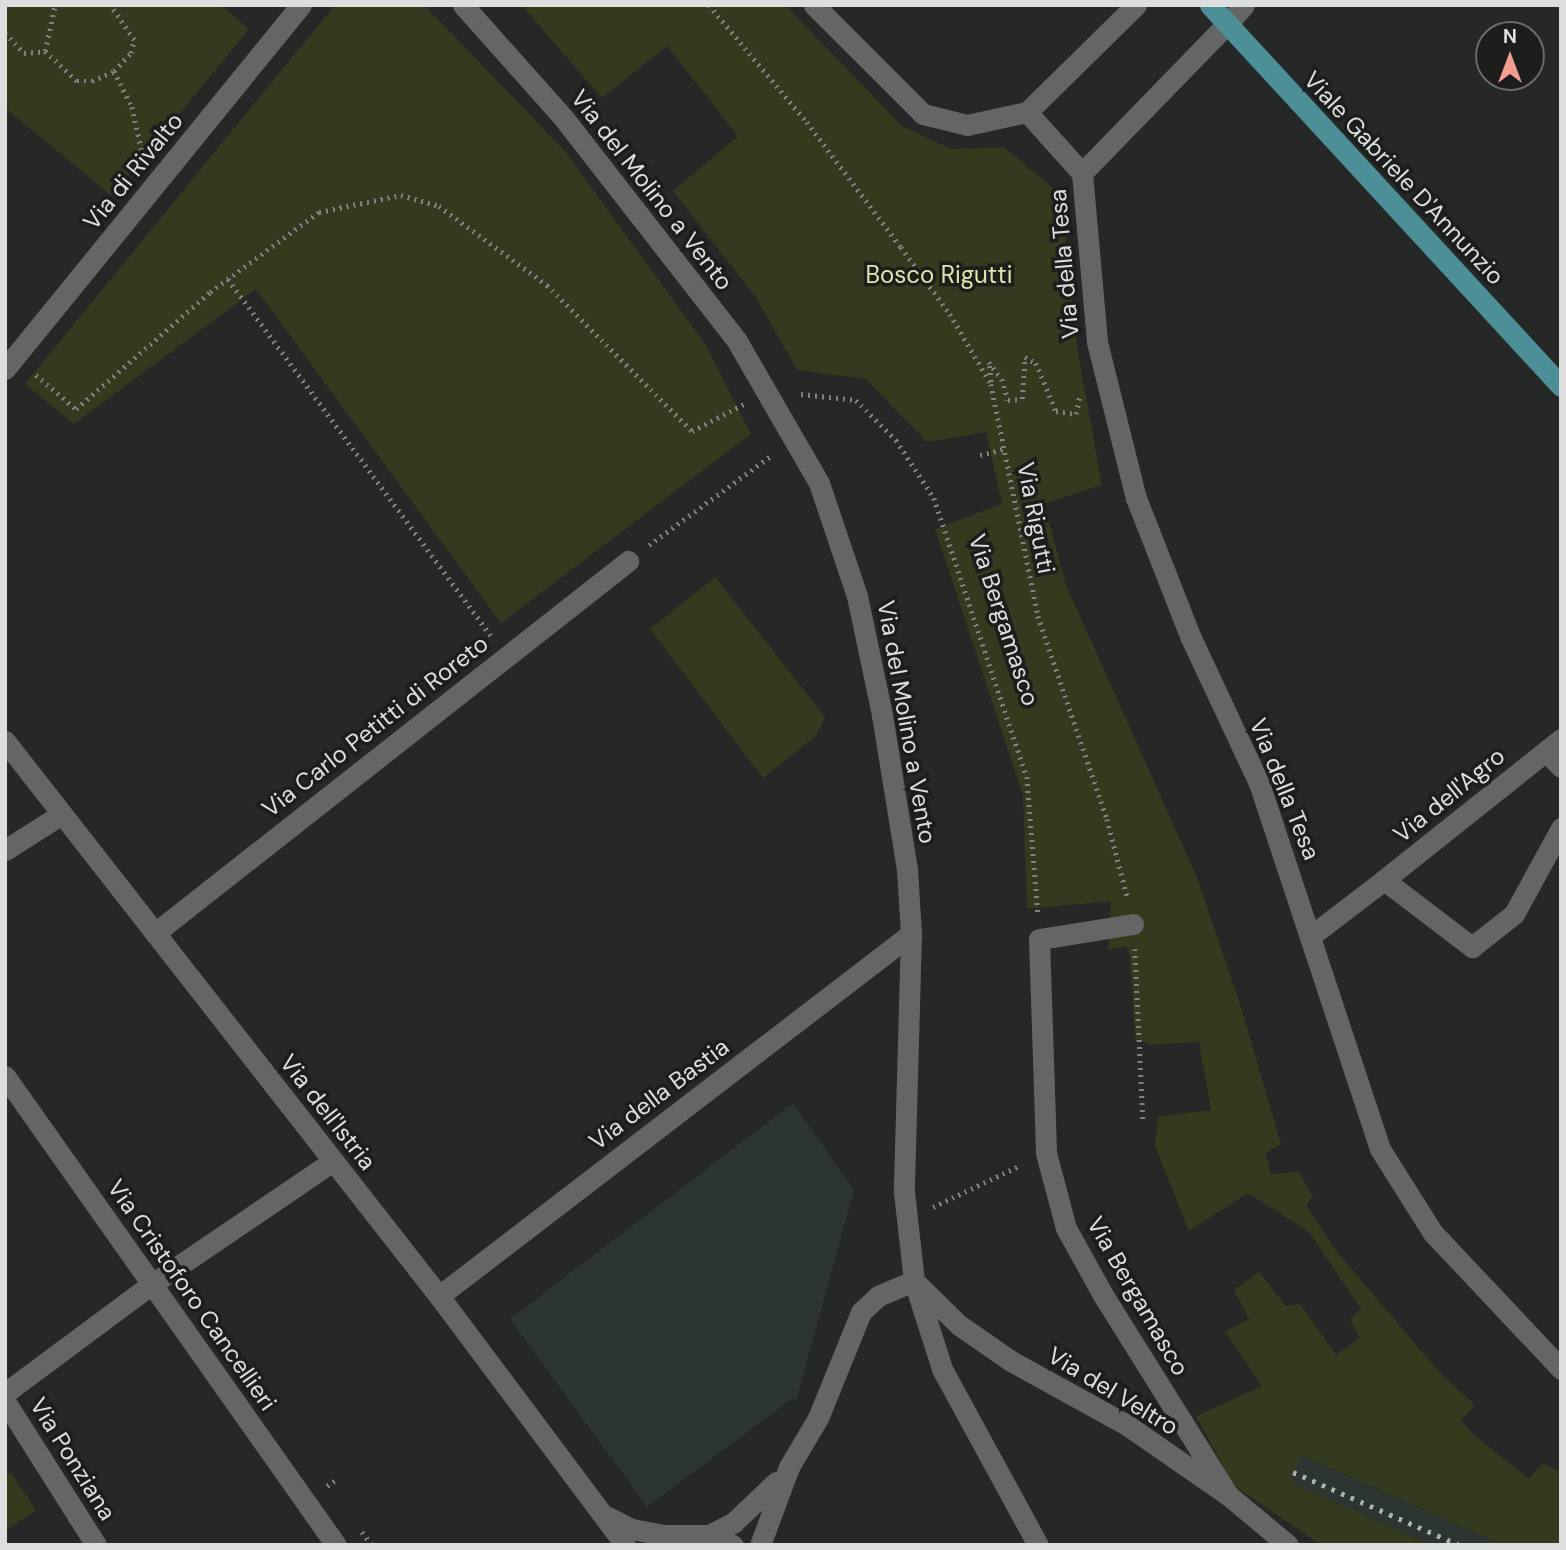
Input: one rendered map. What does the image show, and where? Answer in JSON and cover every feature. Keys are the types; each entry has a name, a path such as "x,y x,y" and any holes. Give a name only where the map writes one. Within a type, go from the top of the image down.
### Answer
{"main road":[{"name":"Viale Gabriele D'Annunzio","path":"1210,5 1561,386"}],"street":[{"name":"Via di Rivalto","path":"5,369 300,5"},
{"name":"Via del Molino a Vento","path":"463,5 562,116 737,341 819,483 857,596 900,815 911,934 904,1192 914,1281 942,1370 1038,1545"},
{"path":"814,5 923,114 967,125 1027,112 1136,5"},
{"path":"1027,112 1082,173 1244,5"},
{"name":"Via della Tesa","path":"1082,173 1097,342 1136,498 1191,638 1259,783 1312,935 1380,1150 1433,1233 1561,1369"},
{"name":"Via Carlo Petitti di Roreto","path":"155,933 636,555"},
{"name":"Via dell'Istria","path":"5,741 439,1296 607,1516 625,1545"},
{"name":"Via dell'Agro","path":"1312,935 1554,745 1561,767"},
{"path":"5,850 62,814"},
{"path":"1384,880 1472,947 1514,914 1561,828"},
{"path":"1039,939 1133,924"},
{"name":"Via della Bastia","path":"439,1296 911,934"},
{"name":"Via Bergamasco","path":"1039,939 1046,1153 1066,1228 1103,1295 1228,1495"},
{"name":"Via Cristoforo Cancellieri","path":"5,1076 336,1545"},
{"path":"5,1393 152,1284 333,1161"},
{"path":"760,1545 789,1467 818,1418 860,1312 878,1296 914,1281"},
{"name":"Via del Veltro","path":"914,1281 959,1325 1011,1361 1127,1425 1228,1495 1288,1545"},
{"name":"Via Ponziana","path":"5,1401 96,1545"},
{"path":"691,1538 750,1509 789,1467"},
{"name":"Via dell'Istria","path":"607,1516 632,1529 733,1545"}],"path":[{"path":"45,51 55,5"},
{"path":"5,33 24,53 45,51 77,81 92,81 114,71 131,53 134,40 110,5"},
{"name":"Via Rigutti","path":"709,5 901,247 950,314 991,384 1038,617 1107,819 1133,924 1143,1119"},
{"path":"114,71 137,124 144,164"},
{"path":"30,370 76,409 228,279 319,212 401,195 439,206 547,285 692,431 749,401"},
{"path":"228,279 494,640"},
{"path":"991,384 989,362 1002,379 1008,400 1022,399 1025,358 1036,363 1055,411 1076,414 1081,390"},
{"name":"Via Bergamasco","path":"801,394 856,400 896,440 934,498 1027,777 1039,939"},
{"path":"980,455 1004,449"},
{"path":"636,555 778,450"},
{"path":"933,1208 1046,1153"}],"shaded area":[{"path":"793,1103 854,1190 796,1401 793,1398 647,1507 510,1319"},
{"path":"1300,1455 1503,1545 1431,1545 1292,1483"}],"green space":[{"path":"5,5 221,5 249,29 112,196 5,108"},
{"path":"335,5 424,5 565,151 705,344 751,434 501,623 256,289 74,424 25,384"},
{"name":"Bosco Rigutti","path":"521,5 785,5 902,126 951,149 1004,147 1055,190 1062,205 1077,347 1102,485 1044,504 1066,585 1196,875 1240,1004 1281,1144 1266,1153 1271,1174 1299,1172 1313,1196 1306,1205 1337,1252 1441,1374 1475,1405 1461,1421 1474,1435 1529,1479 1543,1463 1561,1472 1561,1545 1503,1545 1301,1455 1292,1483 1431,1545 1321,1545 1233,1485 1196,1416 1262,1386 1225,1332 1249,1319 1234,1290 1259,1272 1286,1306 1300,1304 1336,1355 1360,1338 1350,1320 1361,1309 1309,1232 1248,1193 1189,1231 1155,1146 1158,1117 1211,1110 1199,1042 1150,1045 1135,1038 1130,955 1126,946 1108,950 1111,901 1027,909 1023,795 935,529 1002,504 986,432 927,442 866,379 797,370 755,296 673,191 738,136 667,46 602,98"},
{"path":"715,577 825,717 816,736 763,778 650,629"},
{"path":"11,1473 36,1510 5,1531 5,1476"}],"railway":[{"path":"1293,1472 1459,1545"}]}
